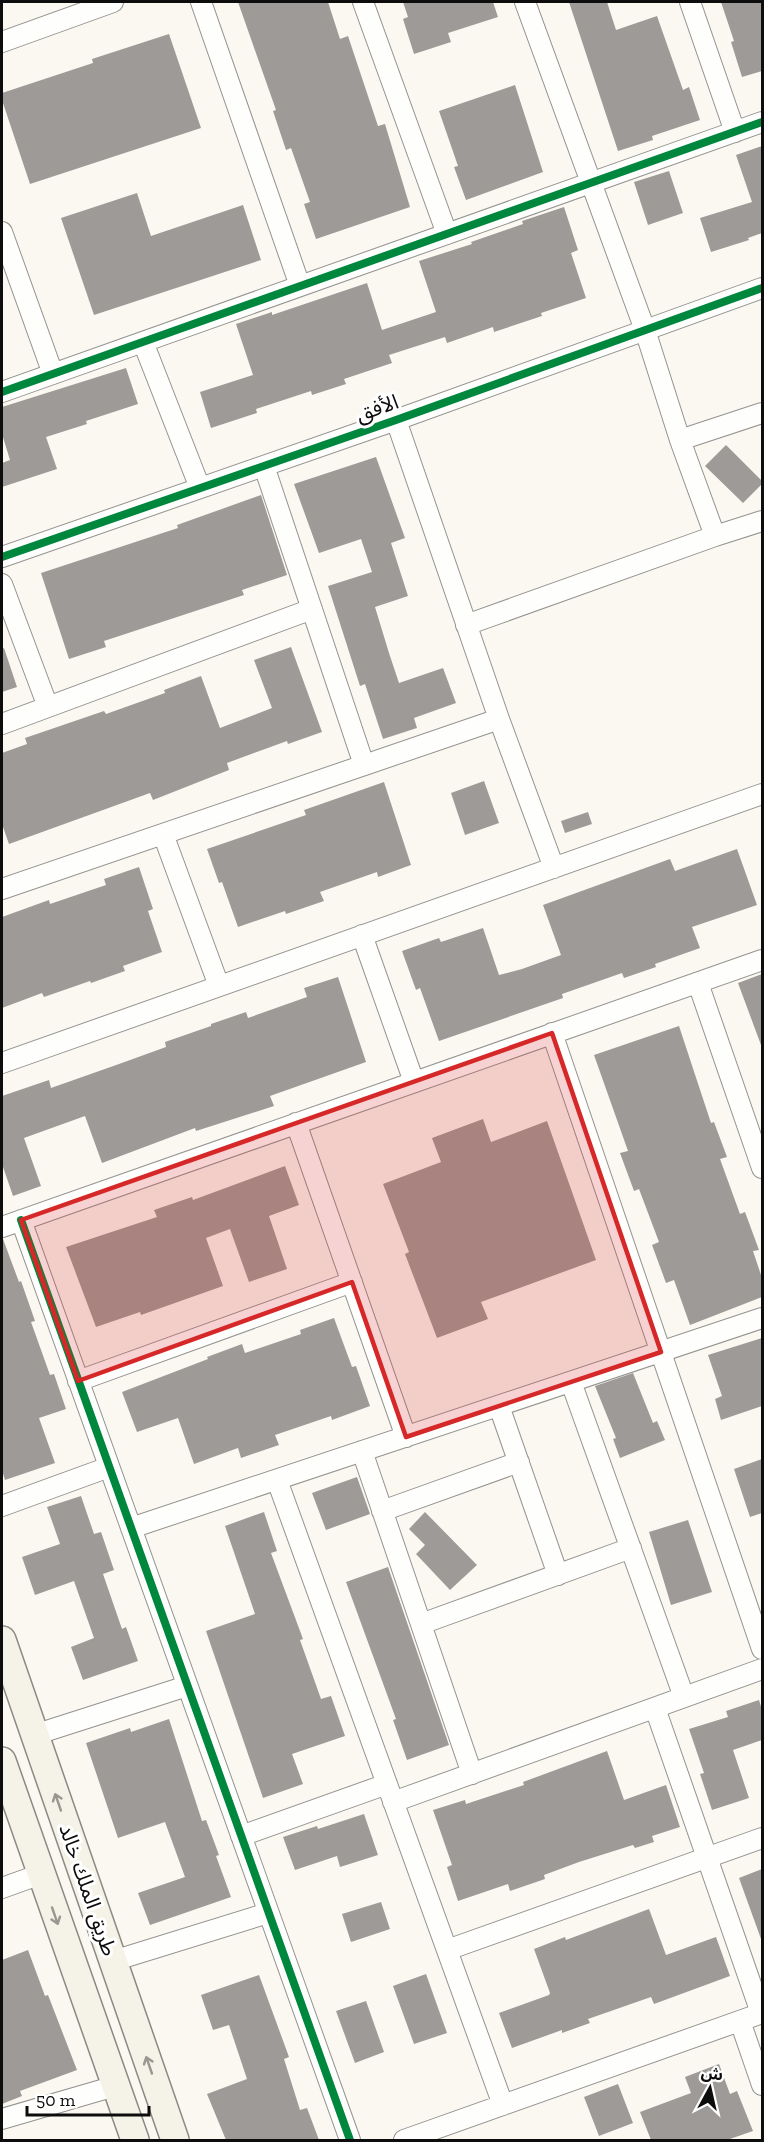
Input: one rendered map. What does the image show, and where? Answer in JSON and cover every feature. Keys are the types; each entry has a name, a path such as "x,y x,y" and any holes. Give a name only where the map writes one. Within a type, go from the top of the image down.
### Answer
{"main road":[{"name":"طريق الملك خالد","path":"2,1640 175,2140"},
{"name":"طريق الملك خالد","path":"2,1761 135,2140"}],"street":[{"path":"2,42 113,2"},
{"path":"201,2 300,286"},
{"path":"363,2 447,234"},
{"path":"525,2 645,330 680,440 715,536"},
{"path":"690,2 735,132"},
{"path":"2,392 762,122"},
{"path":"2,232 53,374"},
{"name":"الأفق","path":"2,557 396,420 762,288"},
{"path":"143,342 200,488"},
{"path":"680,440 762,413"},
{"path":"396,420 499,719 554,868"},
{"path":"264,466 364,765"},
{"path":"466,625 762,521"},
{"path":"2,584 48,706"},
{"path":"2,724 312,609"},
{"path":"2,889 499,719"},
{"path":"2,1063 762,794"},
{"path":"163,834 219,986"},
{"path":"362,935 414,1082"},
{"path":"2,1227 762,960"},
{"path":"698,983 757,1134 762,1168"},
{"path":"552,1034 762,1649"},
{"path":"297,1124 406,1437"},
{"path":"21,1220 350,2140"},
{"path":"78,1381 352,1282"},
{"path":"131,1528 762,1318"},
{"path":"571,1382 684,1697"},
{"path":"499,1406 558,1575"},
{"path":"362,1452 472,1774"},
{"path":"382,1511 519,1462"},
{"path":"2,1506 109,1467"},
{"path":"277,1480 503,2105"},
{"path":"421,1624 631,1548"},
{"path":"241,1836 390,1793 472,1774 762,1669"},
{"path":"34,1735 187,1686"},
{"path":"404,2140 762,2013 706,1858 656,1708"},
{"path":"447,1950 762,1838"},
{"path":"2,1888 41,1874"},
{"path":"113,1961 268,1913"},
{"path":"740,2020 762,2085"},
{"path":"2,2120 115,2086"}],"highlighted area":[{"path":"552,1033 661,1352 406,1437 352,1282 78,1381 21,1220"}],"building":[{"path":"238,2 328,2 340,39 348,36 378,126 385,124 410,207 316,239 304,204 310,202 291,148 286,150 273,111 276,110"},
{"path":"403,2 493,2 498,17 448,33 451,42 414,54 403,19 408,17"},
{"path":"569,2 607,2 616,30 657,16 683,90 689,87 700,120 652,136 653,140 618,151"},
{"path":"721,2 762,2 762,71 742,77 731,42 734,41"},
{"path":"169,34 201,128 30,184 2,100 2,93 93,63 92,59"},
{"path":"515,85 543,172 466,200 454,167 458,166 439,111"},
{"path":"762,146 762,233 748,238 749,240 711,252 700,218 752,202 736,155"},
{"path":"669,171 683,213 648,225 634,182"},
{"path":"137,193 151,236 243,205 261,260 94,315 61,218"},
{"path":"564,207 578,250 571,253 586,298 494,332 493,327 447,343 445,337 389,355 392,363 344,379 346,384 312,395 311,391 256,409 257,413 211,428 200,392 253,375 236,324 272,312 272,315 367,283 382,330 436,312 419,261 472,244 471,242 523,224 522,221"},
{"path":"126,368 138,404 46,437 57,469 2,487 2,463 10,460 2,434 2,407"},
{"path":"726,445 762,481 762,484 743,503 705,466"},
{"path":"376,457 405,538 391,543 408,596 375,607 389,653 399,683 443,668 456,703 414,718 417,728 383,739 365,684 360,686 328,586 372,572 361,539 319,553 294,484"},
{"path":"261,495 287,575 242,590 244,595 104,641 106,647 69,659 41,573 178,528 177,525"},
{"path":"291,647 322,732 288,744 287,741 227,763 229,770 153,800 150,793 9,844 2,824 2,753 27,744 25,738 104,711 106,714 165,693 164,690 201,676 220,728 272,708 254,660"},
{"path":"4,648 17,687 2,692 2,649"},
{"path":"484,781 499,823 465,835 451,793"},
{"path":"384,782 411,865 378,877 377,872 320,892 324,901 238,927 207,849 306,815 304,810"},
{"path":"588,812 592,824 565,833 561,821"},
{"path":"737,849 757,905 692,927 700,948 655,964 656,967 624,978 622,973 562,994 563,998 439,1041 420,988 416,990 402,951 439,938 441,942 483,928 499,975 522,969 561,955 543,905 670,859 675,871"},
{"path":"139,867 153,909 148,911 162,952 123,966 125,971 91,983 90,981 44,997 42,993 2,1008 2,917 49,900 50,904 106,885 104,879"},
{"path":"762,974 762,1044 761,1045 738,983"},
{"path":"338,977 366,1062 270,1096 274,1106 196,1131 195,1128 102,1163 85,1116 24,1138 41,1186 13,1196 2,1164 2,1096 49,1080 51,1088 119,1064 166,1047 165,1042 211,1026 211,1024 246,1012 248,1018 307,997 304,988"},
{"path":"679,1026 711,1123 714,1122 727,1157 720,1159 740,1214 745,1212 759,1250 753,1251 762,1278 762,1297 690,1325 674,1280 666,1283 652,1245 659,1242 639,1189 634,1191 620,1153 628,1151 594,1055"},
{"path":"483,1119 491,1142 547,1121 596,1260 481,1302 488,1319 437,1338 405,1254 409,1252 383,1184 441,1162 432,1138"},
{"path":"285,1166 299,1205 269,1216 287,1269 249,1282 230,1229 206,1238 223,1286 141,1315 140,1312 96,1327 66,1247 157,1217 154,1210 192,1197 193,1200"},
{"path":"2,1239 19,1282 21,1281 35,1321 31,1322 50,1375 54,1374 66,1409 39,1418 55,1463 5,1480 2,1470"},
{"path":"334,1318 352,1367 356,1366 370,1406 332,1420 331,1416 275,1435 279,1445 241,1458 238,1448 194,1464 178,1418 137,1432 122,1392 242,1344 245,1353 301,1334 300,1330"},
{"path":"762,1338 762,1406 721,1420 715,1399 722,1396 708,1355"},
{"path":"633,1373 653,1423 657,1421 665,1440 620,1458 613,1439 616,1438 595,1386"},
{"path":"762,1459 762,1513 750,1517 734,1469"},
{"path":"357,1477 370,1514 326,1530 312,1493"},
{"path":"81,1496 94,1534 101,1532 114,1570 103,1574 122,1629 126,1627 138,1661 83,1680 71,1647 94,1638 74,1581 35,1595 22,1557 60,1544 47,1507"},
{"path":"264,1512 277,1551 271,1553 303,1639 300,1640 321,1699 331,1696 345,1736 292,1754 303,1784 263,1798 206,1631 255,1614 225,1526"},
{"path":"425,1512 477,1565 450,1590 416,1554 425,1545 409,1529"},
{"path":"688,1520 712,1592 671,1605 649,1532"},
{"path":"388,1567 449,1745 407,1760 393,1720 396,1719 346,1582"},
{"path":"759,1700 762,1710 762,1740 733,1750 749,1798 712,1810 700,1774 704,1773 689,1729 728,1717 726,1711"},
{"path":"169,1719 202,1821 206,1820 219,1855 216,1856 231,1897 150,1925 138,1893 185,1877 165,1822 118,1838 86,1743 130,1728 131,1732"},
{"path":"607,1751 624,1800 666,1785 680,1827 652,1836 654,1842 635,1848 633,1845 579,1862 544,1875 545,1879 510,1891 508,1884 458,1901 447,1867 452,1865 433,1810 465,1800 466,1804 524,1785 523,1782"},
{"path":"364,1814 378,1855 340,1867 337,1856 295,1870 283,1837 317,1826 318,1829"},
{"path":"762,1869 762,1938 761,1939 739,1878"},
{"path":"381,1902 390,1929 351,1942 342,1914"},
{"path":"649,1909 666,1955 716,1937 730,1976 654,2004 651,1997 588,2019 590,2023 562,2033 562,2030 512,2048 499,2013 550,1993 534,1949 565,1937 566,1940"},
{"path":"28,1950 77,2070 20,2091 22,2096 2,2104 2,1960"},
{"path":"426,1974 447,2033 414,2044 393,1986"},
{"path":"259,1975 289,2057 284,2059 300,2110 307,2108 319,2140 226,2140 207,2094 247,2079 229,2025 213,2030 201,1995"},
{"path":"366,2001 384,2052 355,2063 336,2011"},
{"path":"719,2064 730,2094 737,2091 753,2131 727,2140 651,2140 640,2112 691,2093 685,2077"},
{"path":"618,2084 633,2123 599,2136 584,2097"}],"cycle path":[{"path":"2,392 762,122"},
{"path":"2,557 396,420 762,288"},
{"path":"21,1220 350,2140"}]}
